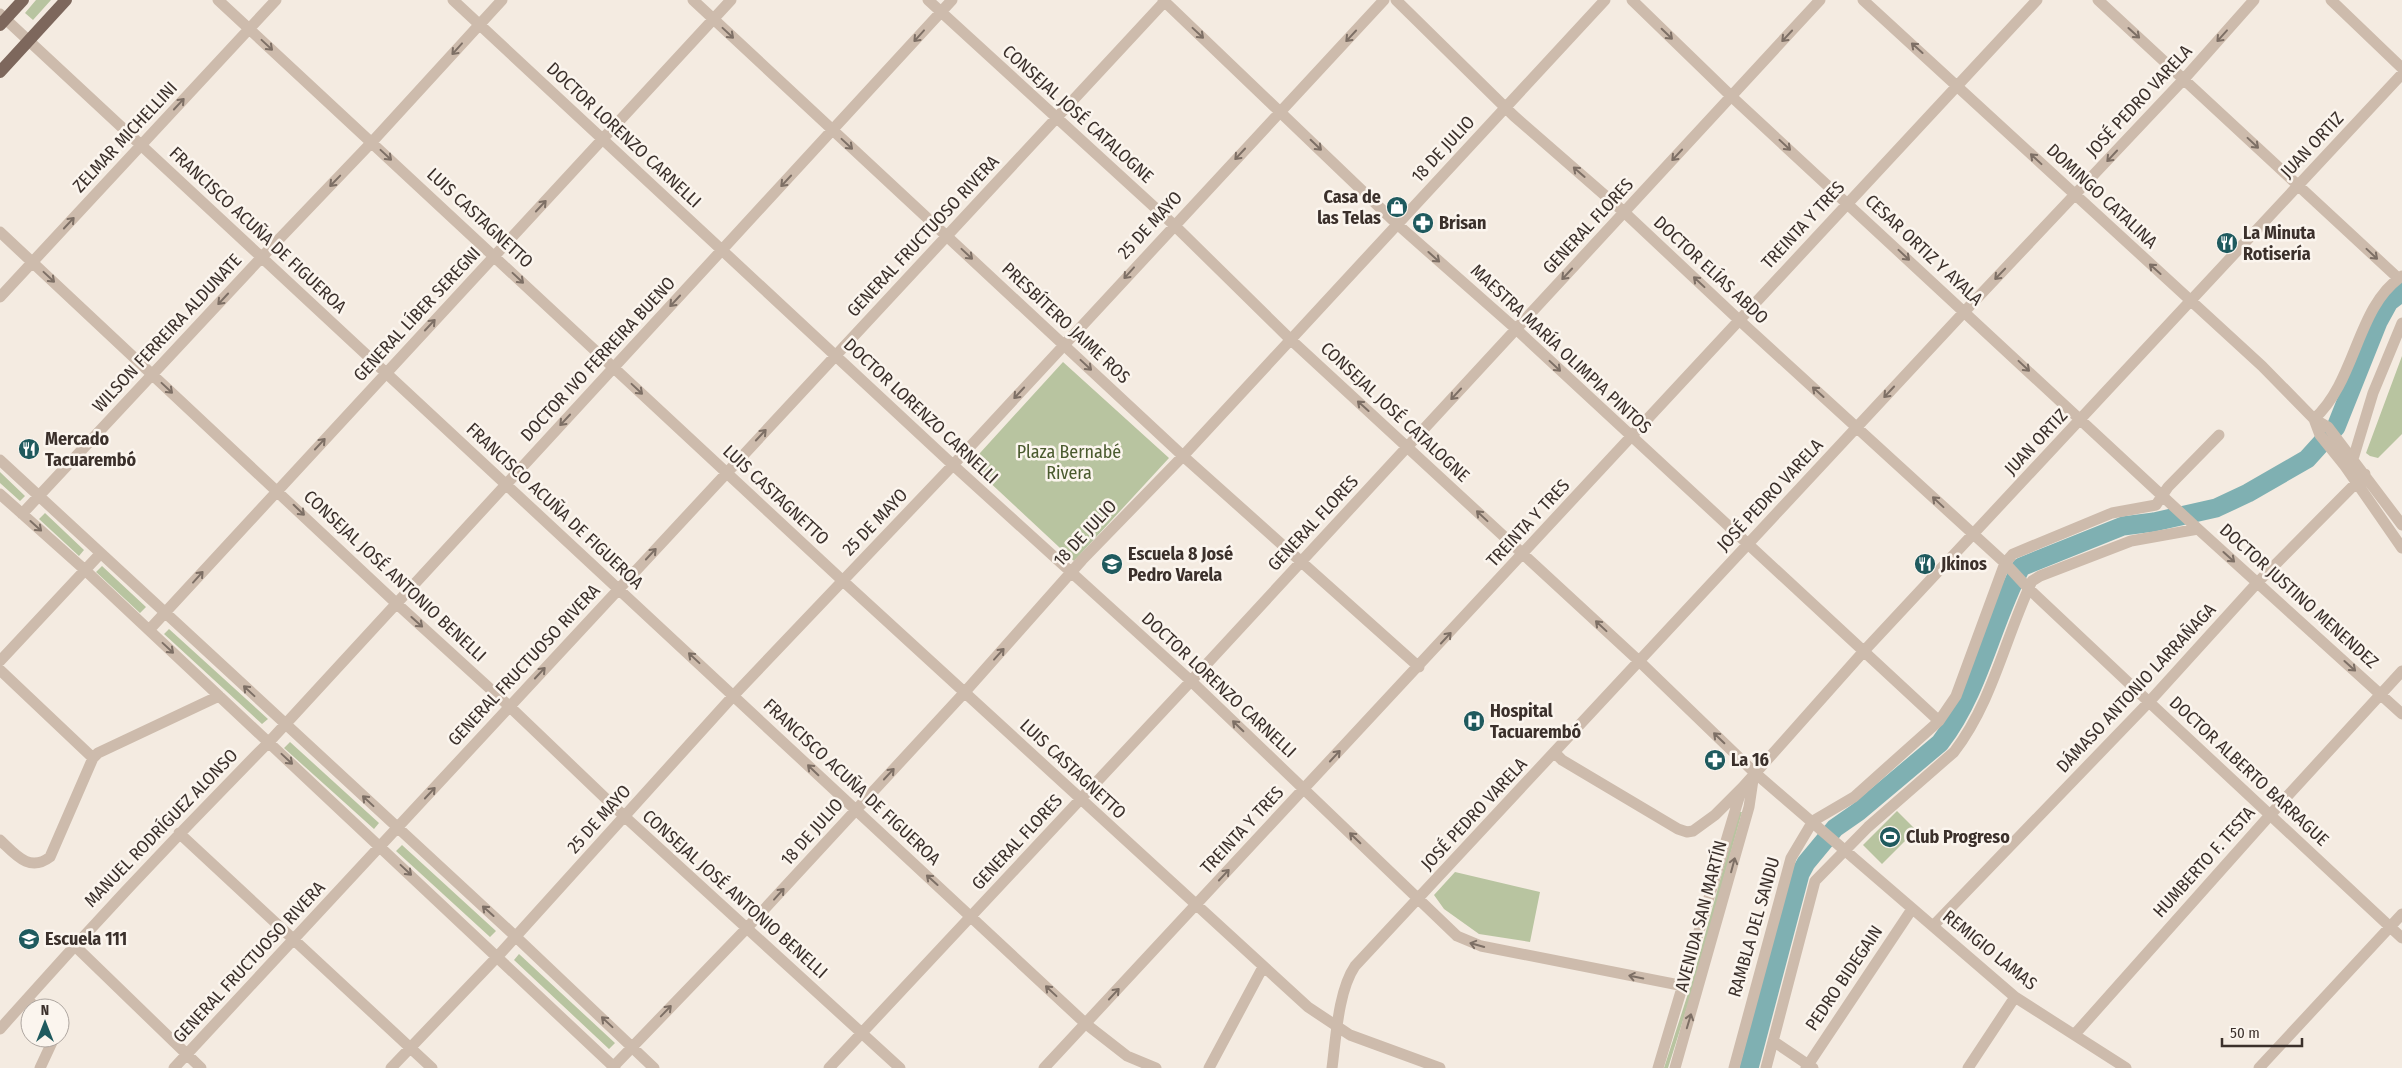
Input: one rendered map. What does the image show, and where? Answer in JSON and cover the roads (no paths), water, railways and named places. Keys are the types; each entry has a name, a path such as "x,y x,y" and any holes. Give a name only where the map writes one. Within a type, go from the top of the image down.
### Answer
{"main road":[{"path":"2,19 23,0"},
{"path":"0,72 66,0"}],"street":[{"name":"LUIS CASTAGNETTO","path":"218,0 964,693 1308,1007 1350,1035 1440,1068"},
{"name":"ZELMAR MICHELLINI","path":"0,297 276,0"},
{"name":"DOCTOR LORENZO CARNELLI","path":"453,0 953,465 1191,681 1457,936 1469,943 1684,986"},
{"name":"WILSON FERREIRA ALDUNATE","path":"22,514 372,142 502,0"},
{"name":"PRESBÍTERO JAIME ROS","path":"693,0 1182,456 1419,667"},
{"name":"GENERAL LÍBER SEREGNI","path":"149,630 731,0"},
{"name":"CONSEJAL JOSÉ CATALOGNE","path":"928,0 1174,225 1290,339 1639,661 1754,772 1844,848"},
{"name":"DOCTOR IVO FERREIRA BUENO","path":"269,742 952,0"},
{"name":"MAESTRA MARÍA OLIMPIA PINTOS","path":"1164,0 1397,224 1516,330 1939,721"},
{"name":"GENERAL FRUCTUOSO RIVERA","path":"174,1068 1164,0"},
{"name":"25 DE MAYO","path":"392,1068 498,956 734,695 953,465 1384,0"},
{"name":"DOCTOR ELÍAS ABDO","path":"1396,0 1505,107 1624,212 2009,567"},
{"name":"18 DE JULIO","path":"614,1068 632,1046 746,929 964,693 1071,573 1605,0"},
{"name":"CESAR ORTIZ Y AYALA","path":"1632,0 1732,96 2164,494 2196,526"},
{"name":"GENERAL FLORES","path":"829,1068 1191,681 1820,0"},
{"name":"DOMINGO CATALINA","path":"1863,0 1958,86 2074,196 2262,366 2324,431 2345,458"},
{"name":"TREINTA Y TRES","path":"1044,1068 1419,667 2036,0"},
{"path":"2098,0 2298,186 2400,277 2380,296 2349,368 2326,408 2314,420"},
{"name":"JOSÉ PEDRO VARELA","path":"1332,1068 1338,1028 1350,974 1964,311 2184,79 2254,0"},
{"path":"2331,0 2402,68"},
{"name":"FRANCISCO ACUÑA DE FIGUEROA","path":"2,19 28,40 1086,1024 1127,1056 1156,1068"},
{"name":"JUAN ORTIZ","path":"1555,754 1678,830 1693,831 1715,815 1743,787 1754,772 1864,651 2402,74"},
{"name":"CONSEJAL JOSÉ ANTONIO BENELLI","path":"0,232 277,490 396,604 510,706 624,816 900,1068"},
{"path":"2402,323 2345,458 2356,482 2402,548"},
{"path":"2009,567 2014,554 2112,514 2156,505 2219,435"},
{"path":"2345,458 2365,474 2402,525"},
{"path":"0,460 515,936 654,1068"},
{"name":"DÁMASO ANTONIO LARRAÑAGA","path":"1933,926 2148,702 2257,583 2365,474"},
{"path":"0,494 85,570 498,956 614,1068"},
{"path":"1766,1068 1816,881 1844,848 1954,752 1962,741 1984,703 2026,585 2040,576 2124,543 2196,526"},
{"name":"DOCTOR JUSTINO MENENDEZ","path":"2196,526 2402,714"},
{"path":"0,661 100,554"},
{"name":"DOCTOR ALBERTO BARRAGUE","path":"2009,567 2148,702 2402,938"},
{"name":"RAMBLA DEL SANDU","path":"1734,1068 1786,870 1816,823 1854,796 1939,721 1956,696 2009,567"},
{"path":"0,670 93,758"},
{"name":"HUMBERTO F. TESTA","path":"2075,1034 2270,814 2402,671"},
{"path":"0,840 24,862 37,864 50,857 93,758 98,753 219,696"},
{"name":"MANUEL RODRÍGUEZ ALONSO","path":"28,998 179,833 269,742"},
{"name":"AVENIDA SAN MARTÍN","path":"1675,1068 1749,806 1754,772"},
{"name":"AVENIDA SAN MARTÍN","path":"1658,1068 1743,787"},
{"path":"179,833 432,1068"},
{"name":"REMIGIO LAMAS","path":"1844,848 1912,909 2016,996 2126,1068"},
{"name":"PEDRO BIDEGAIN","path":"1809,1067 1912,909"},
{"path":"2259,1068 2402,914"},
{"path":"74,946 201,1068"},
{"path":"1209,1068 1263,967"},
{"path":"1968,1068 2016,996"},
{"name":"MANUEL RODRÍGUEZ ALONSO","path":"0,1030 20,1007"},
{"path":"1774,1041 1809,1067"},
{"path":"40,1068 49,1048"}],"waterway":[{"path":"1749,1068 1800,874 1806,863 1835,828 1858,812 1940,743 1954,723 1965,702 2001,611 2021,567 2123,526 2154,522 2216,508 2248,493 2307,459 2336,427 2378,322 2389,302 2402,292"}],"place":[{"name":"Casa de las Telas","path":"1397,207"},
{"name":"Brisan","path":"1423,223"},
{"name":"La Minuta Rotisería","path":"2227,243"},
{"name":"Mercado Tacuarembó","path":"29,449"},
{"name":"Escuela 8 José Pedro Varela","path":"1112,564"},
{"name":"Jkinos","path":"1925,564"},
{"name":"Hospital Tacuarembó","path":"1474,721"},
{"name":"La 16","path":"1715,760"},
{"name":"Club Progreso","path":"1890,837"},
{"name":"Escuela 111","path":"29,939"}],"park label":[{"name":"Plaza Bernabé Rivera","path":"1069,462"}]}
